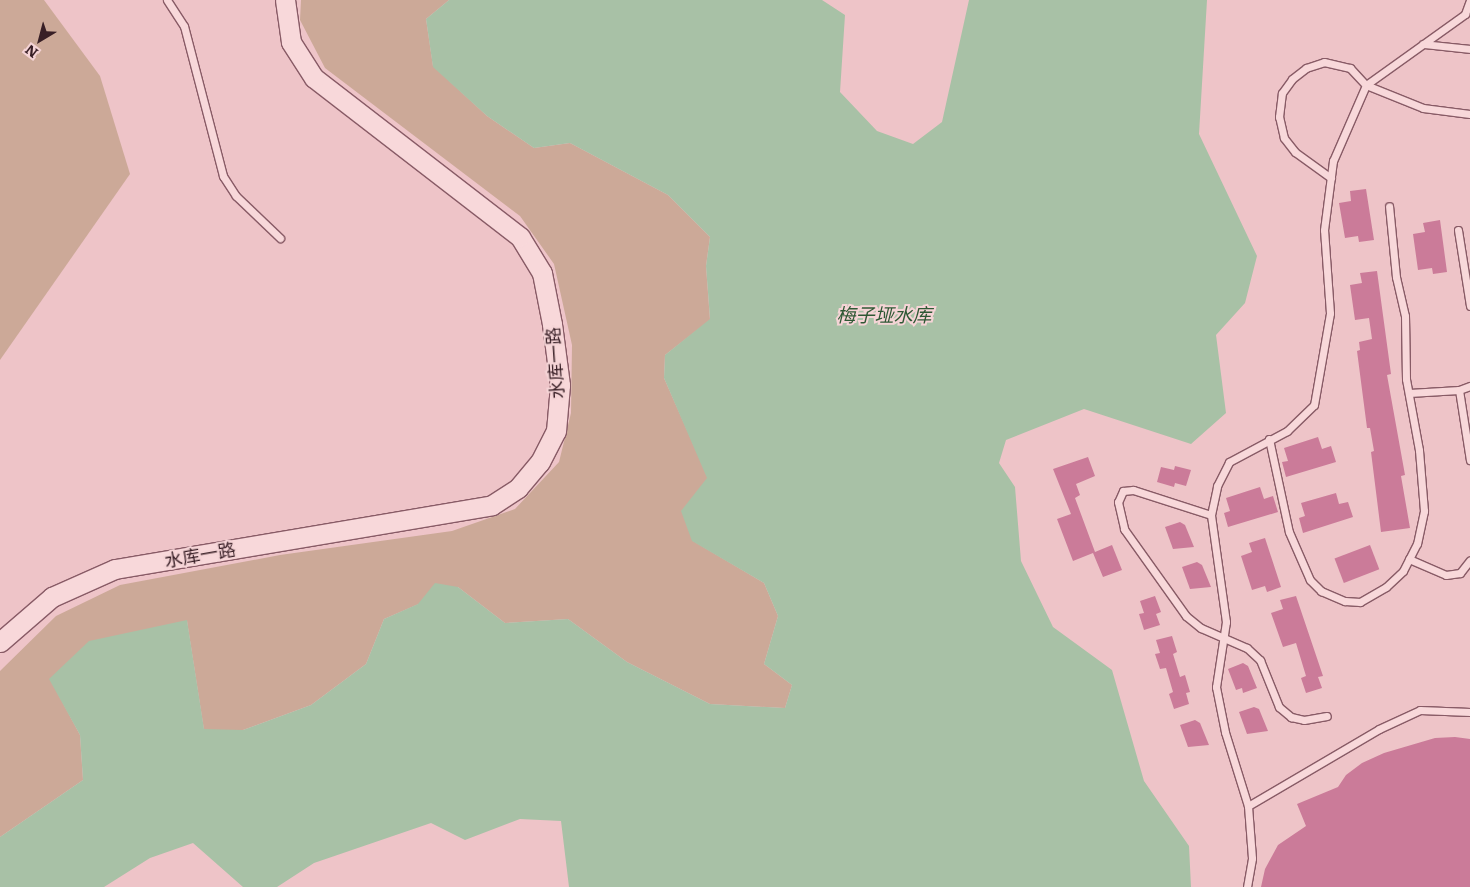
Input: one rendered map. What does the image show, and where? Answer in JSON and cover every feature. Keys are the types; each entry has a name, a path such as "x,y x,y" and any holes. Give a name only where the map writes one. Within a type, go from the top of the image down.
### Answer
{"street":[{"name":"水库一路","path":"0,642 52,597 115,569 492,505 518,488 540,462 556,431 560,385 552,324 542,273 520,237 314,78 291,42 286,0"}],"lane":[{"path":"167,0 184,26 223,176 236,196 280,238"},
{"path":"1247,887 1252,858 1248,806 1225,732 1216,687 1224,637 1220,565 1211,515 1217,486 1228,462 1287,431 1314,405 1330,313 1324,230 1333,161 1366,85 1465,14 1470,0"},
{"path":"1423,44 1470,49"},
{"path":"1331,178 1302,158 1284,138 1279,117 1282,94 1292,79 1306,68 1324,62 1350,68 1366,85 1423,108 1470,114"},
{"path":"1269,439 1289,532 1301,565 1321,591 1345,601 1360,602 1386,587 1403,571 1417,544 1424,510 1419,450 1409,393 1405,316 1396,276 1389,206"},
{"path":"1458,230 1470,306"},
{"path":"1409,393 1459,390 1470,386"},
{"path":"1459,390 1470,460"},
{"path":"1211,515 1133,490 1123,491 1118,502 1124,529 1166,592 1186,616 1201,628 1247,648 1260,660 1279,707 1291,717 1304,720 1327,716"},
{"path":"1409,558 1446,575 1460,573 1470,560"},
{"path":"1248,806 1379,729 1420,710 1470,712"}],"shaded area":[{"path":"0,0 44,0 100,76 130,174 0,360"},
{"path":"301,0 449,0 426,19 433,66 487,116 534,148 570,143 668,195 710,237 706,266 710,320 665,355 664,378 708,478 693,541 764,583 778,616 764,664 792,685 785,708 710,704 627,662 568,619 505,623 458,587 384,619 366,664 311,705 243,730 204,730 187,621 50,679 80,735 83,780 0,837 0,671 56,616 120,585 280,555 452,531 515,509 559,462 571,413 572,345 554,264 520,216 325,68 300,20"}],"water":[{"name":"梅子垭水库","path":"449,0 822,0 845,15 840,92 877,131 913,144 942,122 969,0 1207,0 1199,134 1257,256 1245,303 1216,335 1226,413 1191,444 1084,409 1006,440 999,463 1015,487 1021,561 1053,627 1112,670 1144,781 1189,846 1191,887 569,887 561,821 520,819 465,840 431,823 314,863 277,887 243,887 193,843 150,858 104,887 0,887 0,837 83,780 80,735 49,679 89,641 187,620 204,729 243,730 311,705 366,664 384,619 418,604 435,583 458,587 505,623 568,619 627,662 710,704 785,708 792,685 764,664 778,616 764,583 692,541 681,511 707,478 664,378 665,355 710,319 706,266 710,237 668,195 570,143 534,148 487,116 433,67 426,19"}],"building":[{"path":"1366,189 1374,240 1359,242 1358,236 1345,238 1339,203 1351,201 1350,191"},
{"path":"1440,220 1447,272 1433,274 1432,268 1418,270 1413,234 1425,232 1423,223"},
{"path":"1377,271 1391,374 1387,375 1405,475 1401,476 1410,528 1381,532 1371,452 1374,451 1370,428 1367,428 1357,351 1360,350 1359,342 1372,339 1369,318 1355,320 1350,285 1362,283 1360,273"},
{"path":"1318,437 1322,449 1331,446 1336,462 1286,477 1282,462 1288,461 1284,448"},
{"path":"1088,457 1095,476 1076,484 1080,495 1075,498 1095,552 1112,545 1122,570 1103,577 1093,553 1073,561 1057,519 1071,514 1053,469"},
{"path":"1175,466 1191,470 1186,486 1175,483 1174,487 1157,482 1161,467 1174,470"},
{"path":"1260,487 1264,499 1273,496 1278,512 1228,527 1224,513 1230,511 1226,498"},
{"path":"1336,493 1339,504 1348,502 1353,517 1303,533 1299,518 1305,516 1301,503"},
{"path":"1180,522 1185,525 1194,547 1173,549 1165,527"},
{"path":"1265,538 1281,587 1267,592 1265,586 1252,590 1241,556 1252,552 1249,543"},
{"path":"1370,545 1379,569 1344,583 1335,559"},
{"path":"1197,562 1202,565 1211,587 1190,589 1182,567"},
{"path":"1155,596 1161,612 1156,614 1160,625 1144,630 1139,614 1144,613 1140,601"},
{"path":"1296,596 1323,676 1318,677 1322,688 1306,693 1301,678 1306,676 1296,643 1283,647 1271,613 1283,609 1280,600"},
{"path":"1172,636 1177,652 1173,654 1180,677 1185,675 1190,692 1186,693 1189,704 1174,709 1169,694 1173,692 1166,668 1160,669 1155,654 1160,653 1156,640"},
{"path":"1243,663 1248,666 1257,688 1243,693 1242,688 1236,690 1228,669"},
{"path":"1254,707 1259,709 1268,731 1247,734 1239,712"},
{"path":"1195,720 1200,723 1209,745 1188,747 1180,725"},
{"path":"1455,737 1470,739 1470,887 1261,887 1265,869 1278,845 1306,826 1297,804 1338,787 1346,775 1362,763 1384,753 1435,738"}]}
